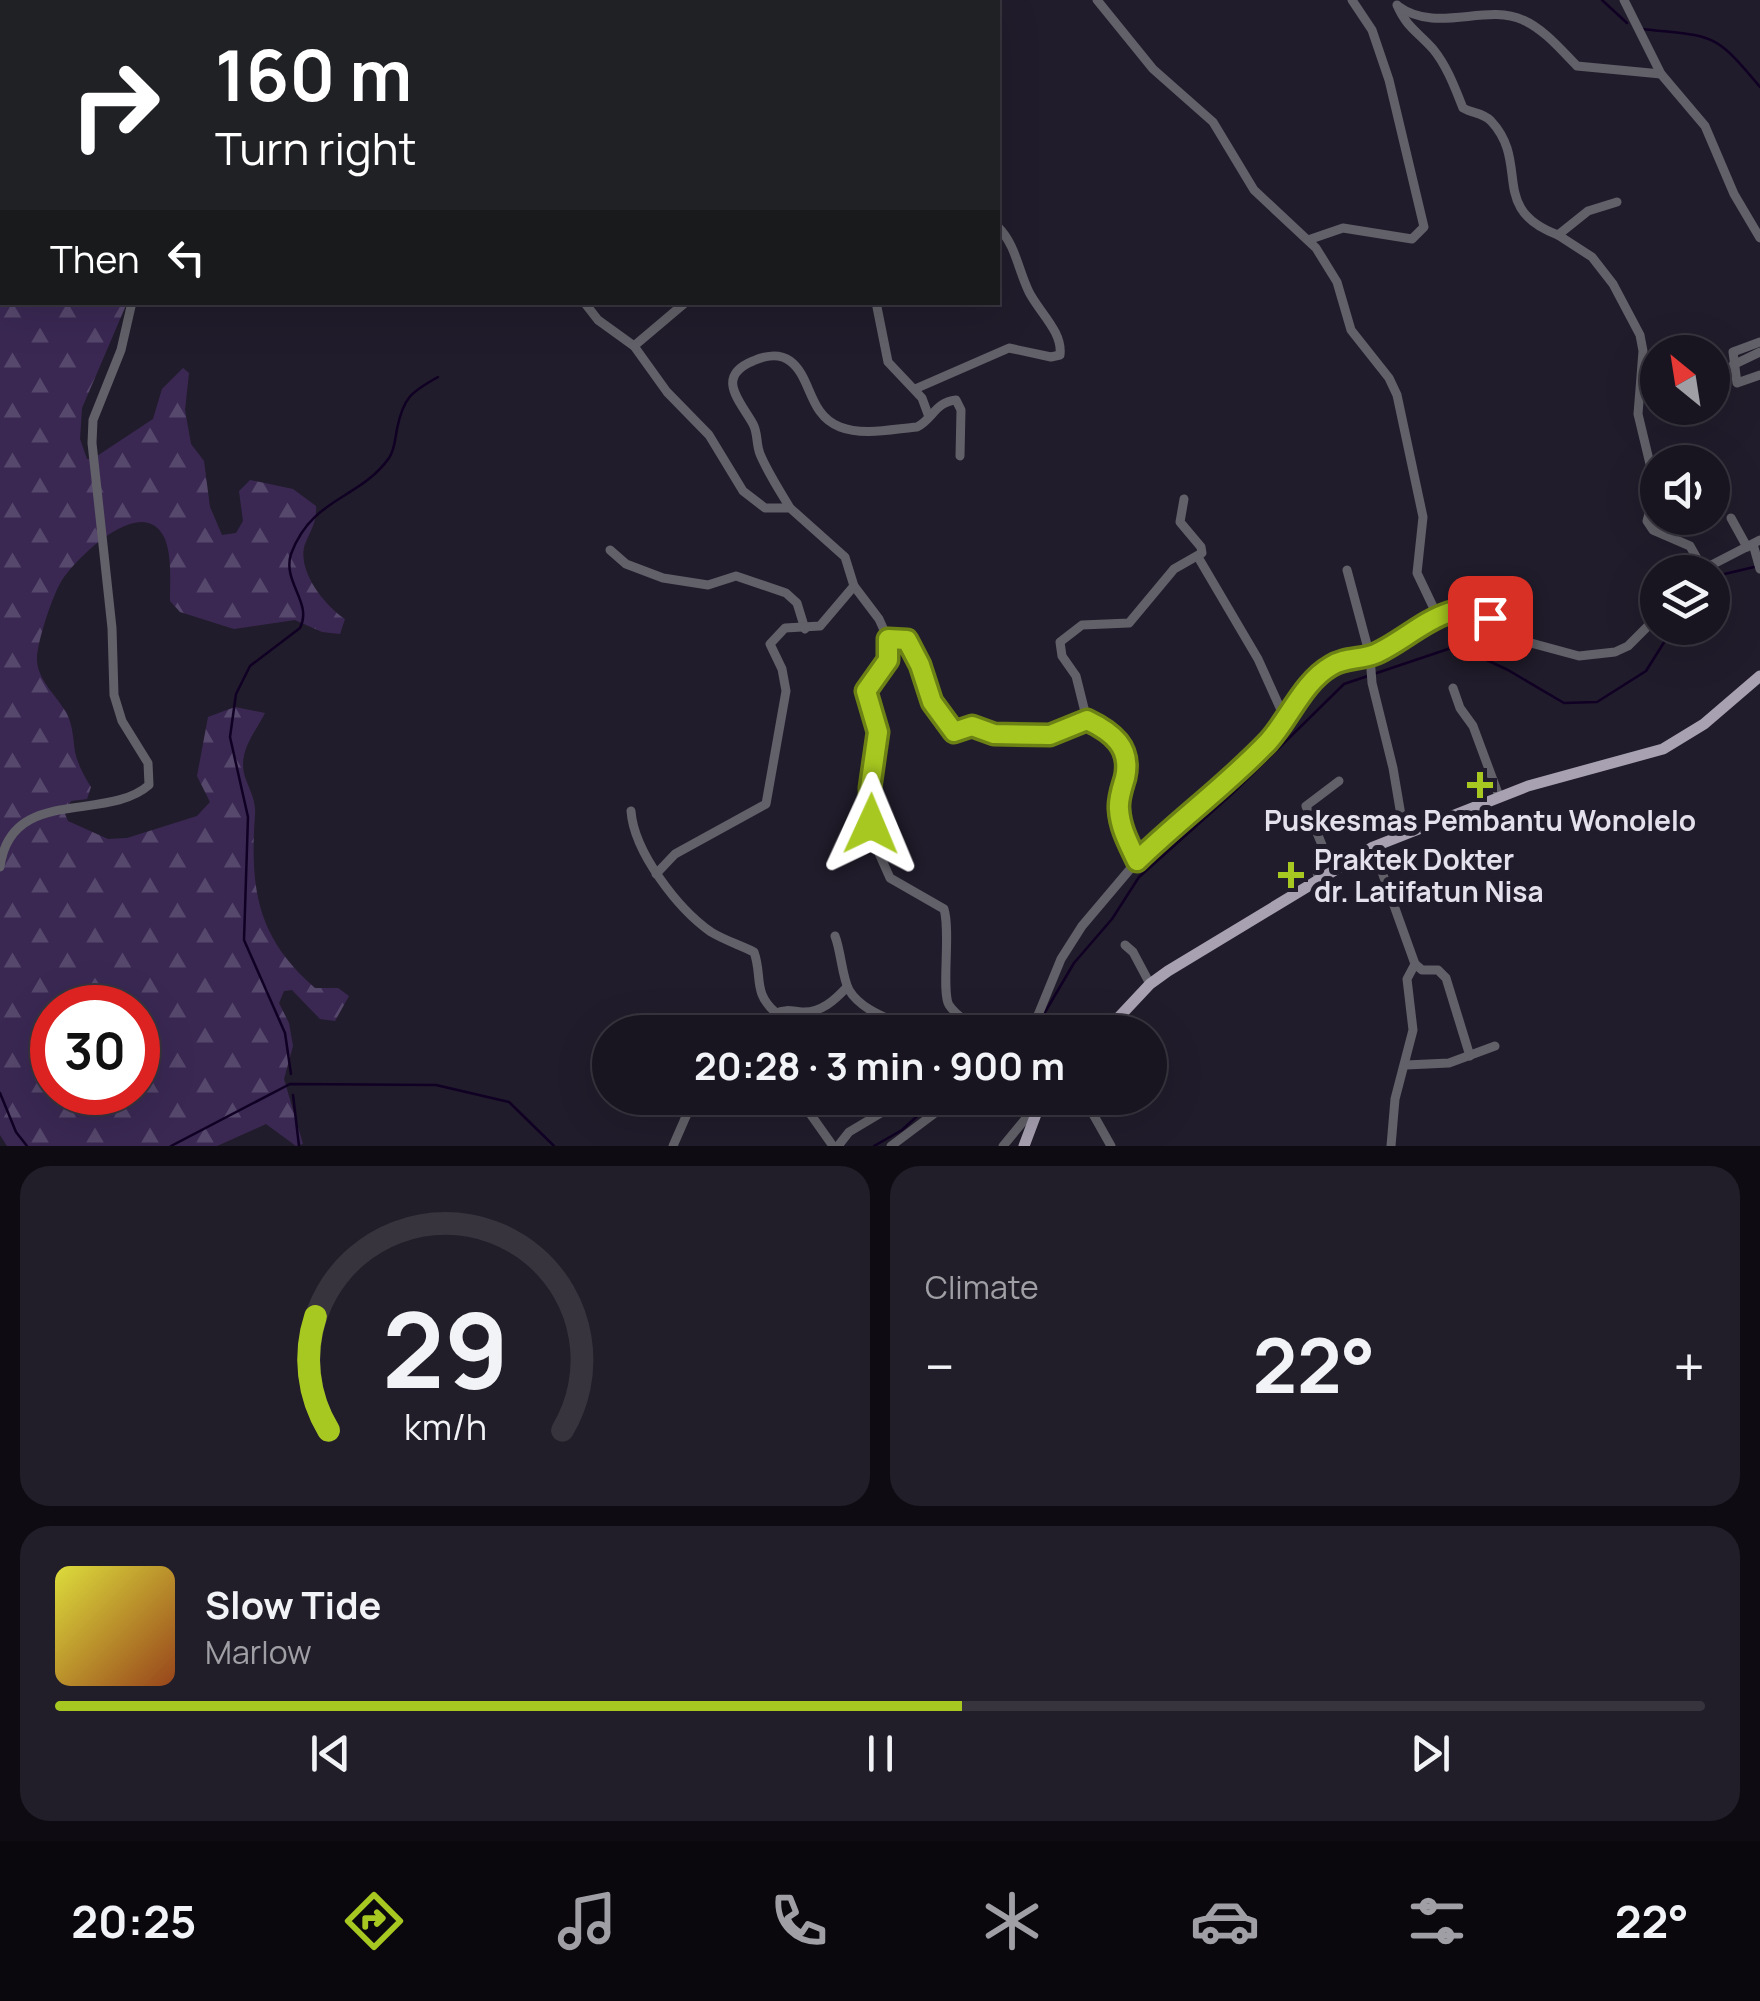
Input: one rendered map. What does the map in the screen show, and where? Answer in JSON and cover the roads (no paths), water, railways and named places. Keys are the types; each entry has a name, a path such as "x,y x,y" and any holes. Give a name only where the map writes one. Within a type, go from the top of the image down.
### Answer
{"main road":[{"path":"1121,1015 1150,984 1374,847 1499,796 1663,748 1704,724 1760,676"},
{"path":"1024,1146 1034,1115"}],"street":[{"path":"1097,0 1153,68 1212,122 1254,190 1308,240 1337,282 1351,330 1389,378 1397,395 1423,517 1417,573 1438,617"},
{"path":"1308,240 1338,228 1412,240 1424,227 1389,80 1372,30 1352,0"},
{"path":"1624,0 1661,74 1705,126 1734,194 1760,238"},
{"path":"1395,2 1412,14 1428,18 1522,18 1560,47 1577,66 1661,74"},
{"path":"1395,2 1412,32 1444,64 1464,108 1484,115 1498,130 1509,154 1512,192 1520,211 1592,257 1632,315 1643,350 1638,414 1656,489 1647,521 1653,530 1690,546 1694,555"},
{"path":"1558,235 1588,211 1617,202"},
{"path":"914,389 1009,348 1060,356 1056,335 1030,294 1009,240 1000,229"},
{"path":"0,867 10,837 24,824 46,813 138,793 150,785 148,764 122,721 114,695 112,628 92,443 93,420 121,350 131,305"},
{"path":"586,305 598,320 634,346 667,392 710,435 742,491 765,508 790,508"},
{"path":"634,346 682,305"},
{"path":"877,305 888,362 922,398 929,417"},
{"path":"1760,342 1733,352 1737,383 1760,374"},
{"path":"1733,364 1760,352"},
{"path":"959,1015 946,999 944,909 890,878 872,834 869,797 878,732 866,691 888,660 888,639 880,620 854,586 851,570 840,550 790,508 760,452 752,422 734,394 734,376 756,360 786,358 799,372 815,406 830,422 850,430 917,427 942,404 953,400 958,402 960,456"},
{"path":"1087,720 1076,676 1062,656 1060,642 1082,626 1129,623 1174,569 1202,553 1180,522 1184,498"},
{"path":"1730,518 1753,544 1759,566"},
{"path":"1730,556 1753,544"},
{"path":"610,550 626,564 664,578 708,586 736,576 786,593 797,603 805,629"},
{"path":"1198,557 1258,660 1286,721"},
{"path":"1347,570 1370,656 1372,684 1404,833"},
{"path":"656,874 675,854 766,804 786,691 782,668 770,644 785,628 805,629 827,622 854,586"},
{"path":"1038,1015 1070,942 1137,861 1246,763 1331,665 1352,657 1370,656 1438,617 1468,607 1479,610 1516,640 1579,656 1597,656 1628,646 1640,634"},
{"path":"888,639 907,640 932,702 954,732 972,726 994,734 1050,735 1087,720 1110,731 1124,752 1126,772 1118,808 1124,834 1137,861"},
{"path":"1453,688 1458,705 1473,726 1499,796"},
{"path":"1318,878 1316,865 1322,845 1305,808 1339,781"},
{"path":"631,811 638,838 656,874 712,932 754,952 758,989 776,1013 826,1007 848,987"},
{"path":"1374,847 1415,964 1422,970 1438,970 1446,978 1470,1056"},
{"path":"835,936 848,987 864,1004 884,1015"},
{"path":"1125,946 1133,952 1150,984"},
{"path":"1391,1146 1395,1099 1413,1030 1407,979 1415,964"},
{"path":"1406,1064 1428,1066 1495,1046"},
{"path":"673,1146 687,1115"},
{"path":"812,1115 836,1146 848,1132 877,1115"},
{"path":"890,1146 932,1115"},
{"path":"1003,1146 1028,1115"},
{"path":"1094,1115 1112,1146"}],"waterway":[{"path":"1602,0 1627,23"},
{"path":"1642,29 1710,40 1732,55 1760,87"},
{"path":"291,1074 285,1033 244,940 248,817 230,737 236,694 250,666 300,628 303,610 289,564 300,535 323,510 377,472 392,451 405,403 438,377"},
{"path":"1730,573 1754,567"},
{"path":"1043,1015 1074,963 1112,919 1139,877 1234,792 1344,684 1457,646 1564,703 1597,702 1646,671 1662,645"},
{"path":"171,1146 290,1084 436,1085 509,1102 554,1146"},
{"path":"0,1093 16,1132 27,1146"},
{"path":"293,1095 299,1146"},
{"path":"874,1146 918,1115"}],"place":[{"name":"Puskesmas Pembantu Wonolelo","path":"1480,785"},
{"name":"Praktek Dokter dr. Latifatun Nisa","path":"1291,875"}]}
